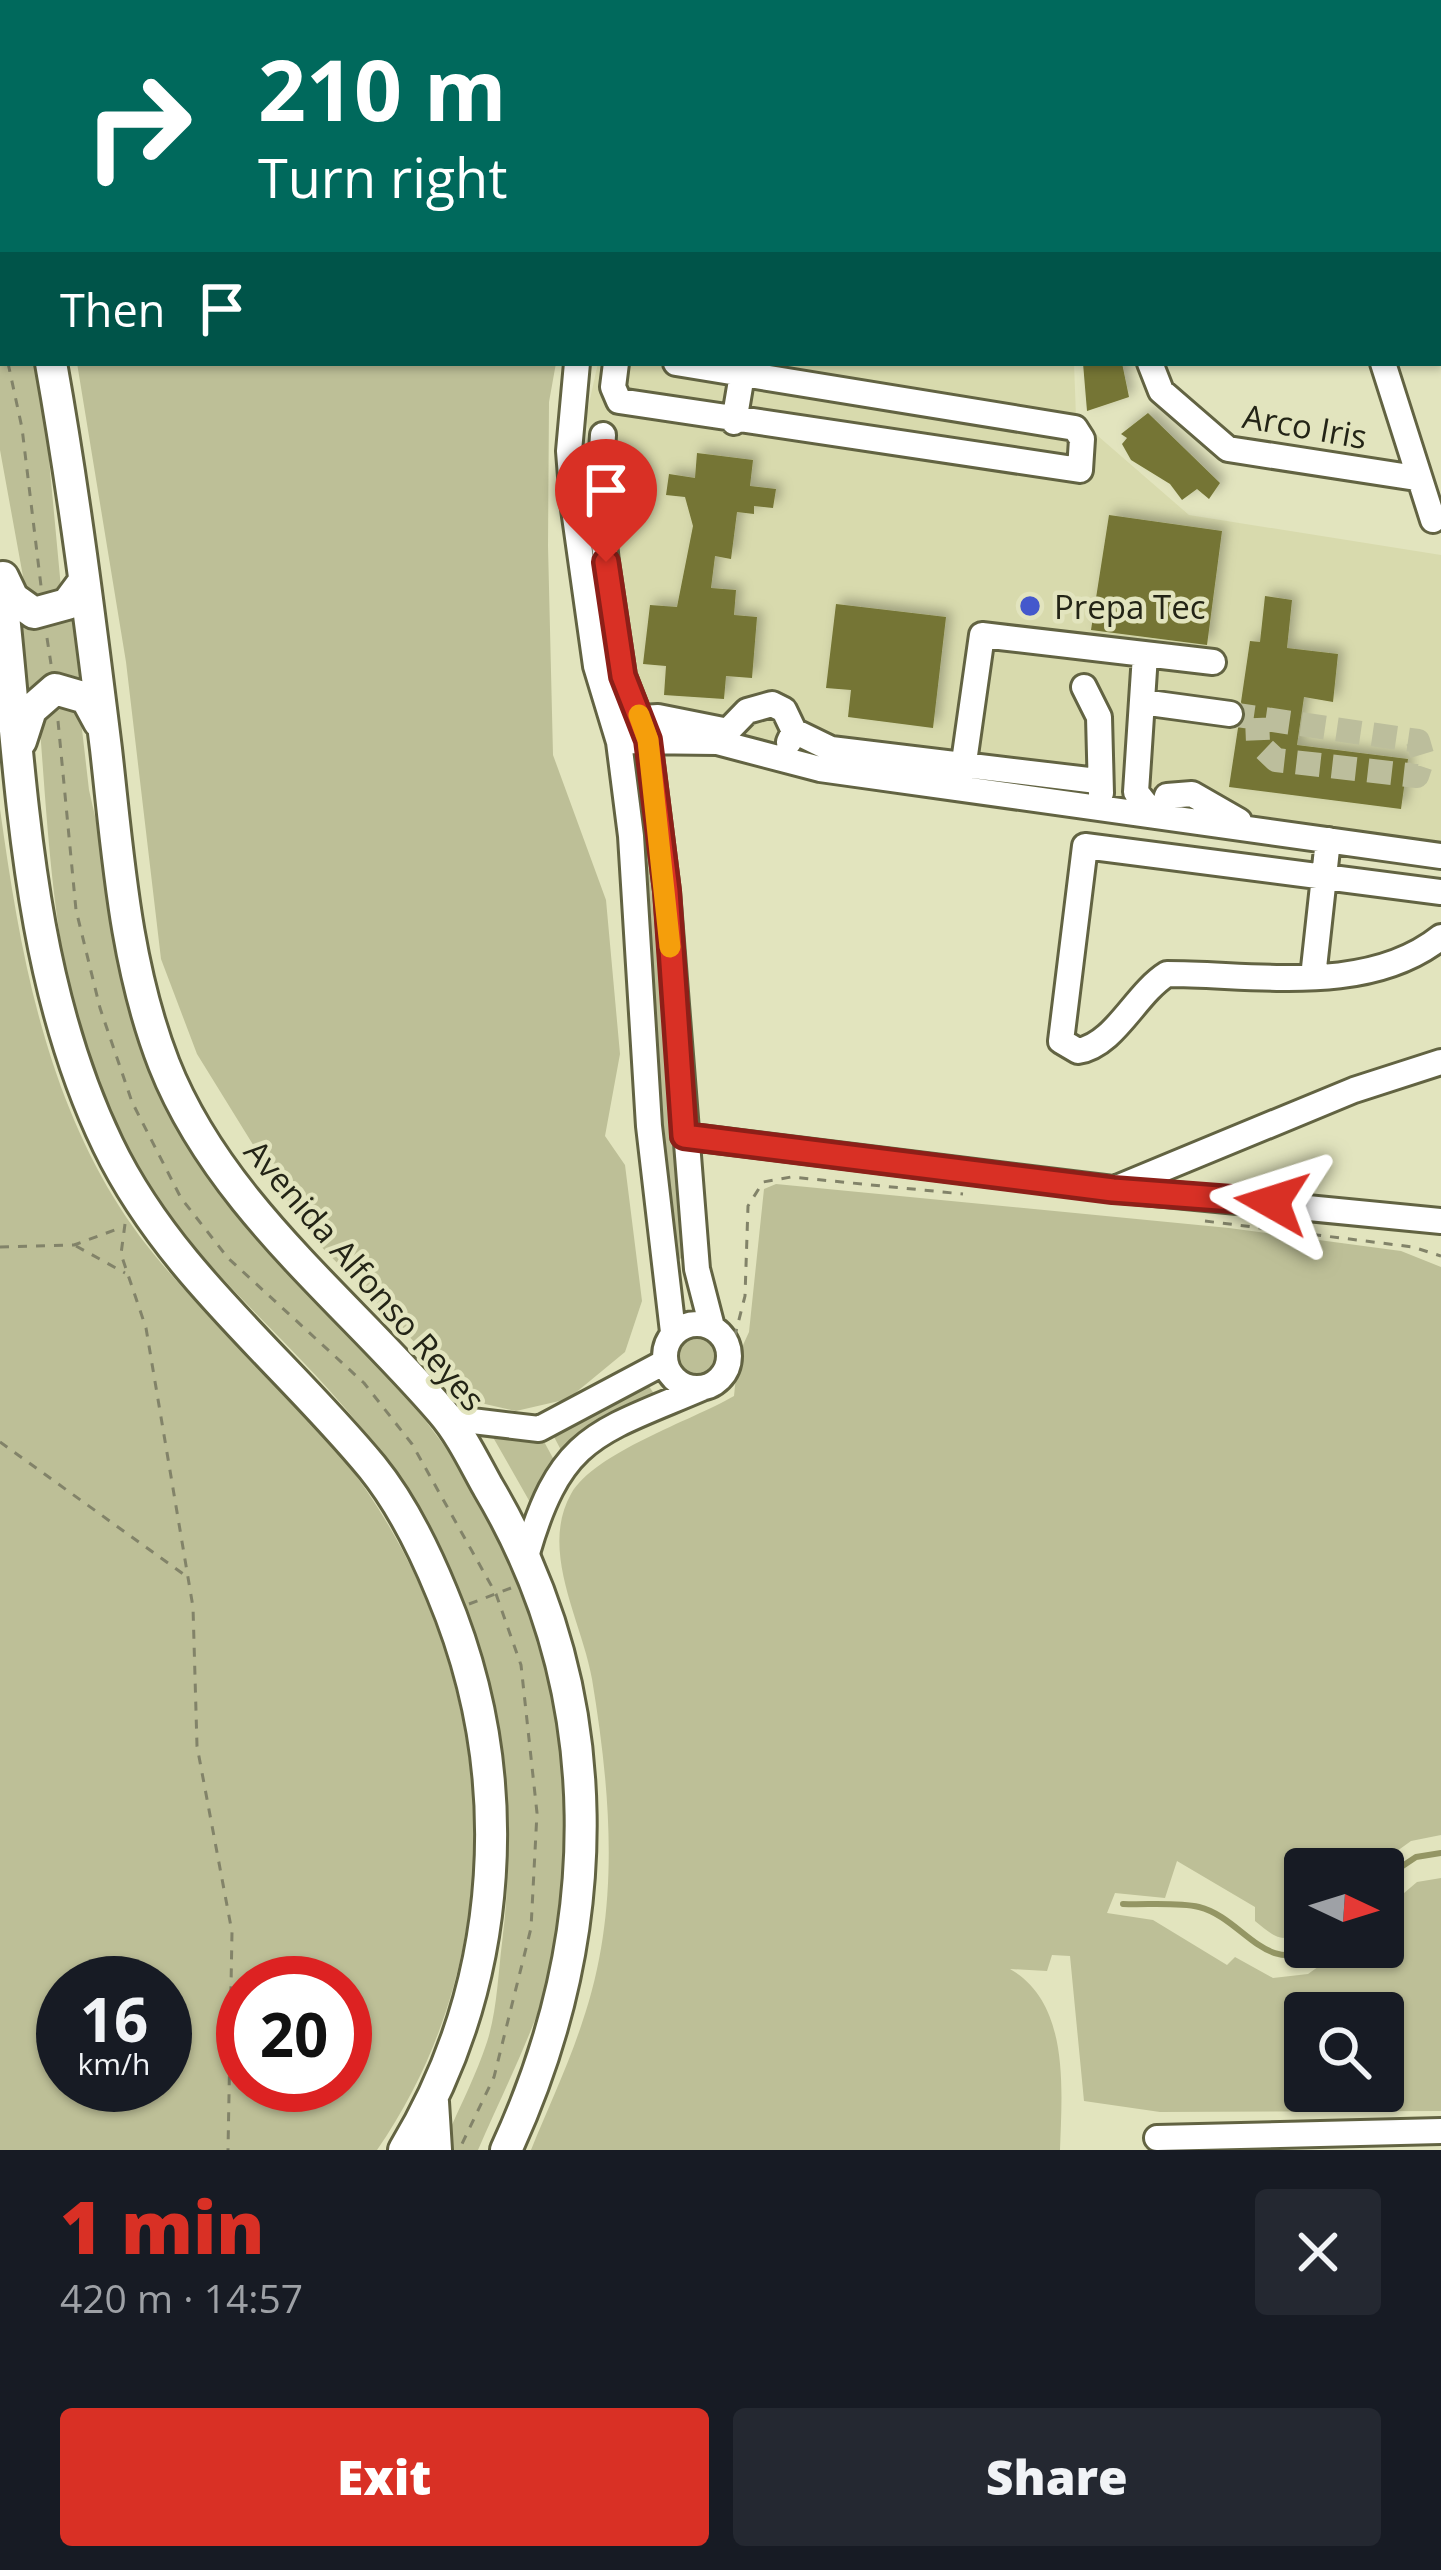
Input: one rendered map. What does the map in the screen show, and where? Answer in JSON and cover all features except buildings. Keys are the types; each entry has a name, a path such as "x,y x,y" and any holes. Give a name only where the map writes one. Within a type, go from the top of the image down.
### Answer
{"main road":[{"name":"Avenida Alfonso Reyes","path":"51,366 140,995 174,1085 212,1154 278,1238 447,1418 531,1566 562,1668 579,1762 581,1853 572,1944 557,2014 506,2150"},
{"path":"0,574 13,598 34,613 67,604 84,581"},
{"path":"0,574 39,934 60,1026 133,1217 387,1487 470,1661 485,1728 492,1880 458,2042 433,2102 404,2150"},
{"path":"20,750 31,710 55,689 86,698 104,733"},
{"path":"433,2102 436,2150"}],"street":[{"path":"447,1418 539,1429 665,1362 674,1332 649,1126 631,836 616,732 596,667 573,502 569,451 577,366"},
{"path":"616,366 615,400 743,424 1080,470 1082,439 1075,428 709,366"},
{"name":"Arco Iris","path":"1151,366 1161,391 1228,449 1416,478"},
{"path":"1384,366 1433,520"},
{"path":"743,424 753,370"},
{"path":"531,1566 548,1484 562,1465 606,1430 722,1377 730,1355 712,1327 698,1270 667,891 644,728 623,676 599,498 603,435"},
{"path":"573,502 599,498"},
{"path":"964,762 982,635 1213,662"},
{"path":"1145,655 1136,792 1157,815"},
{"path":"1084,687 1099,717 1097,781 1110,813"},
{"path":"1142,702 1229,714"},
{"path":"720,736 746,711 772,704 784,710 794,730 831,749 1097,781"},
{"path":"616,732 644,728 720,736 820,769 1110,813 1246,825 1441,856"},
{"path":"783,755 794,730"},
{"path":"1110,813 1136,792"},
{"path":"1313,976 1328,840"},
{"path":"1441,892 1085,846 1060,1041 1078,1051 1098,1045 1140,995 1168,974 1253,982 1313,976 1410,961 1441,937"},
{"path":"1113,1190 1354,1090 1441,1062"},
{"path":"684,1136 1113,1190 1441,1221"},
{"path":"674,1332 688,1324 712,1327"},
{"path":"665,1362 679,1383 702,1388"},
{"path":"1157,2138 1441,2131"}],"path":[{"path":"730,1355 745,1296 748,1206 763,1182 791,1177 965,1194"},
{"path":"0,1247 74,1245 133,1217"},
{"path":"133,1217 122,1254 146,1328 188,1577 196,1630 197,1746 232,1932 228,2150"},
{"path":"1188,1219 1413,1247 1441,1256"},
{"path":"74,1245 129,1276"},
{"path":"0,1442 188,1577"},
{"path":"450,1612 531,1566"}],"shaded area":[{"path":"0,366 40,366 61,588 52,603 26,593 0,450"},
{"path":"77,366 555,366 549,402 548,546 553,755 606,900 620,1054 605,1136 625,1165 642,1301 625,1352 568,1399 516,1411 472,1401 307,1232 197,1054 161,959 126,662"},
{"name":"Prepa Tec","path":"597,366 1074,366 1076,417 1189,515 1441,555 1441,842 654,731 629,656 586,417"},
{"path":"75,603 84,681 65,677 26,694 16,611"},
{"path":"51,701 80,712 89,790 149,1052 476,1488 502,1543 543,1659 567,1781 566,1904 538,2012 478,2150 448,2150 448,2134 490,2030 508,1876 501,1745 470,1619 413,1501 375,1445 183,1233 129,1154 105,1105 72,1001 54,893 40,729 40,717"},
{"path":"640,753 685,1254 679,1260 672,1256 629,754"},
{"path":"0,809 37,1010 68,1106 89,1153 138,1234 165,1267 342,1457 394,1535 434,1620 460,1708 473,1799 471,1890 455,1981 424,2068 377,2150 0,2150"},
{"path":"776,1184 1229,1228 1401,1251 1441,1267 1441,1835 1411,1841 1401,1848 1284,1848 1284,1937 1255,1921 1255,1907 1177,1861 1165,1898 1115,1893 1107,1913 1153,1920 1227,1965 1235,1957 1273,1978 1308,1974 1316,1968 1404,1968 1404,1893 1417,1882 1441,1878 1441,2111 1404,2111 1404,1992 1284,1992 1284,2112 1160,2112 1084,2101 1070,1956 1052,1955 1047,1971 1010,1969 1029,1984 1053,2025 1061,2075 1060,2150 531,2150 582,2023 603,1938 607,1895 604,1766 592,1679 561,1562 562,1516 571,1494 601,1464 734,1396 738,1356 749,1332 764,1189"},
{"path":"696,1334 711,1341 718,1356 711,1371 696,1378 681,1371 674,1356 681,1341"},
{"path":"647,1383 656,1397 562,1452 552,1433"},
{"path":"490,1432 541,1436 554,1460 531,1504"}],"waterway":[{"path":"1404,1865 1416,1857 1441,1853"},
{"path":"1123,1904 1199,1907 1268,1950 1284,1955"}],"tunnel":[{"path":"1230,714 1418,741 1423,758 1417,776 1276,760 1258,743 1257,718"}],"slow traffic":[{"path":"639,715 648,740 670,947"}],"place":[{"name":"Prepa Tec","path":"1030,606"}],"route":[{"path":"606,562 623,676 648,740 667,891 684,1136 1113,1190 1272,1202"}]}
